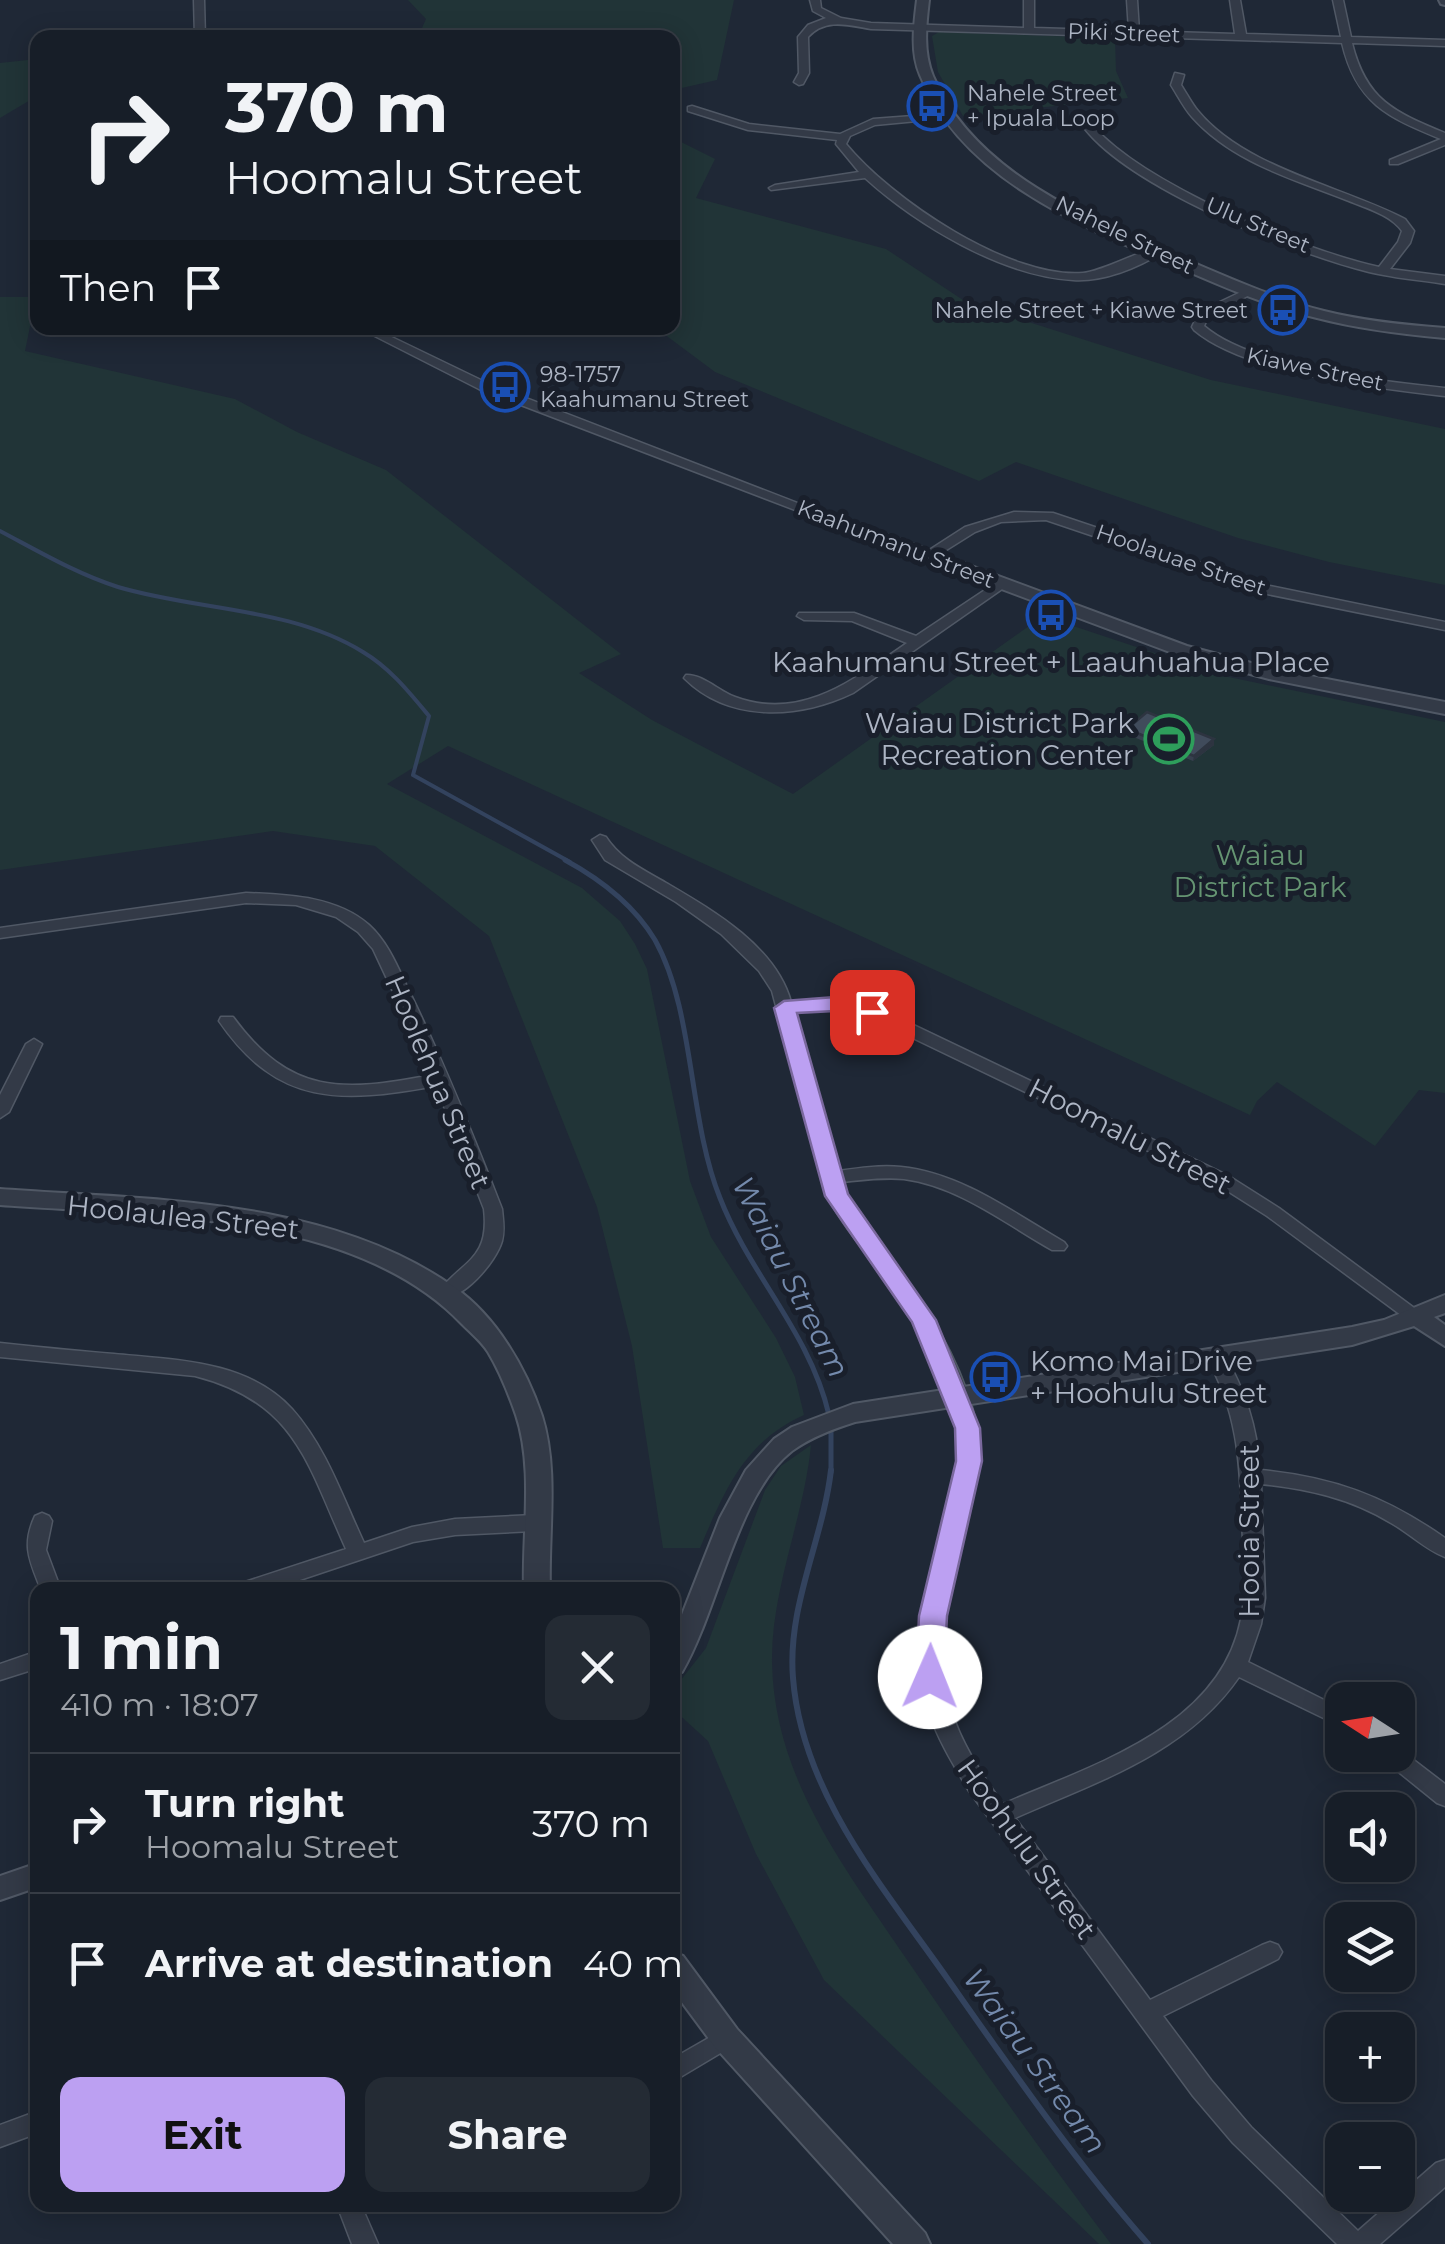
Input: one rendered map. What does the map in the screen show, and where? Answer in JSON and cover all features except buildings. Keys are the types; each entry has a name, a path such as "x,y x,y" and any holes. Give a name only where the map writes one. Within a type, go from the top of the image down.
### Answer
{"street":[{"path":"200,0 200,30"},
{"path":"814,0 816,9 833,19"},
{"name":"Nahele Street","path":"923,0 920,27 926,75 949,115 988,156 1028,186 1097,225 1248,292 1329,317 1445,333"},
{"path":"1028,30 1029,0"},
{"path":"1132,0 1134,34"},
{"path":"1236,0 1240,37"},
{"path":"1338,0 1354,76 1366,94 1397,116 1445,139"},
{"path":"799,82 804,73 803,36 812,27 833,19"},
{"name":"Piki Street","path":"833,19 863,25 1445,43"},
{"path":"1179,75 1176,85 1187,104 1239,148 1404,224 1408,239 1382,271"},
{"path":"692,109 748,127 842,138 853,128 874,122 949,115"},
{"name":"Ulu Street","path":"1090,129 1096,141 1170,187 1338,258 1382,271 1445,280"},
{"path":"842,138 843,149 869,174 939,226 1036,272 1093,276 1156,252"},
{"path":"1394,162 1445,139"},
{"path":"775,188 869,174"},
{"name":"Kiawe Street","path":"1248,292 1203,315 1198,328 1204,336 1236,352 1379,383 1445,392"},
{"name":"Kaahumanu Street","path":"379,335 484,386 1000,584 1209,658 1445,708"},
{"name":"Hoolauae Street","path":"927,556 988,519 1038,514 1075,523 1267,590 1445,626"},
{"path":"690,678 707,692 742,705 800,708 837,697 1000,584"},
{"path":"804,616 854,617 918,642"},
{"name":"Hoohulu Street","path":"600,840 611,856 748,948 774,980 829,1178 845,1213 924,1320 956,1397 968,1428 969,1461 933,1616 930,1677 950,1742 1146,2013 1242,2135 1354,2244"},
{"name":"Hoolehua Street","path":"0,934 246,898 297,900 328,909 364,929 380,948 442,1079 492,1209 496,1230 486,1259 446,1293"},
{"name":"Hoomalu Street","path":"784,1008 835,1004 872,1012 1189,1162 1274,1212 1445,1337"},
{"path":"227,1022 257,1063 301,1082 361,1091 442,1079"},
{"path":"0,1112 34,1044"},
{"path":"829,1178 884,1172 931,1180 1058,1246"},
{"name":"Hoolaulea Street","path":"0,1197 296,1227 377,1253 446,1293 485,1331 519,1385 534,1443 536,1582"},
{"path":"680,1651 745,1489 771,1454 803,1432 853,1413 1352,1336 1445,1303"},
{"path":"0,1350 195,1369 254,1387 288,1415 358,1552"},
{"name":"Hooia Street","path":"1000,1815 1161,1740 1202,1709 1236,1666 1254,1610 1251,1476 1247,1424 1216,1357"},
{"path":"1251,1476 1349,1491 1387,1508 1445,1549"},
{"path":"42,1521 36,1550 49,1582"},
{"path":"270,1582 434,1530 534,1523"},
{"path":"0,1672 30,1663"},
{"path":"1236,1666 1325,1710"},
{"path":"1414,1772 1445,1797"},
{"path":"0,1888 30,1877"},
{"path":"1146,2013 1270,1952"},
{"path":"680,1976 726,2038 914,2244"},
{"path":"680,2067 726,2038"},
{"path":"0,2136 30,2125"},
{"path":"1362,2244 1445,2171"},
{"path":"352,2212 365,2244"}],"green space":[{"path":"408,0 734,0 717,80 680,88 680,30 421,30 426,19"},
{"path":"939,32 1115,38 1116,71 1128,98 963,116 938,72 932,36"},
{"path":"30,60 30,100 0,118 0,63"},
{"path":"680,142 715,159 696,198 886,249 966,302 1211,380 1445,429 1445,585 1329,562 1238,538 1016,462 979,481 715,372 665,335 680,335"},
{"name":"Waiau District Park","path":"0,297 30,297 25,351 235,399 297,432 386,470 621,654 579,673 652,720 793,794 1043,616 1224,676 1445,722 1445,1093 1419,1090 1375,1146 1277,1082 1257,1101 1250,1115 448,746 387,784 582,888 620,921 647,969 690,1181 711,1237 776,1338 795,1377 804,1415 783,1426 751,1454 728,1488 700,1548 663,1548 632,1346 597,1207 489,936 375,846 273,831 0,870"},
{"path":"811,1445 777,1608 772,1662 776,1705 800,1786 863,1896 1111,2244 1099,2244 824,1980 756,1854 708,1741 680,1715 680,1681 706,1648 765,1490 781,1466"}],"waterway":[{"name":"Waiau Stream","path":"0,531 73,569 118,587 275,618 335,637 363,652 390,673 429,716 413,775 570,862"},
{"name":"Waiau Stream","path":"565,860 615,894 655,940 678,1000 702,1134 720,1198 747,1253 808,1357 829,1415"},
{"name":"Waiau Stream","path":"831,1426 831,1470"},
{"name":"Waiau Stream","path":"831,1470 800,1599 793,1651 800,1720 812,1761 849,1837 897,1909 1044,2114 1148,2244"}],"place":[{"name":"Nahele Street + Ipuala Loop","path":"932,106"},
{"name":"Nahele Street + Kiawe Street","path":"1283,310"},
{"name":"98-1757 Kaahumanu Street","path":"505,387"},
{"name":"Kaahumanu Street + Laauhuahua Place","path":"1051,615"},
{"name":"Waiau District Park Recreation Center","path":"1169,739"},
{"name":"Komo Mai Drive + Hoohulu Street","path":"995,1377"}],"route":[{"path":"872,1012 835,1004 784,1008 836,1196 924,1320 968,1428 966,1478 933,1616 930,1677"}]}
